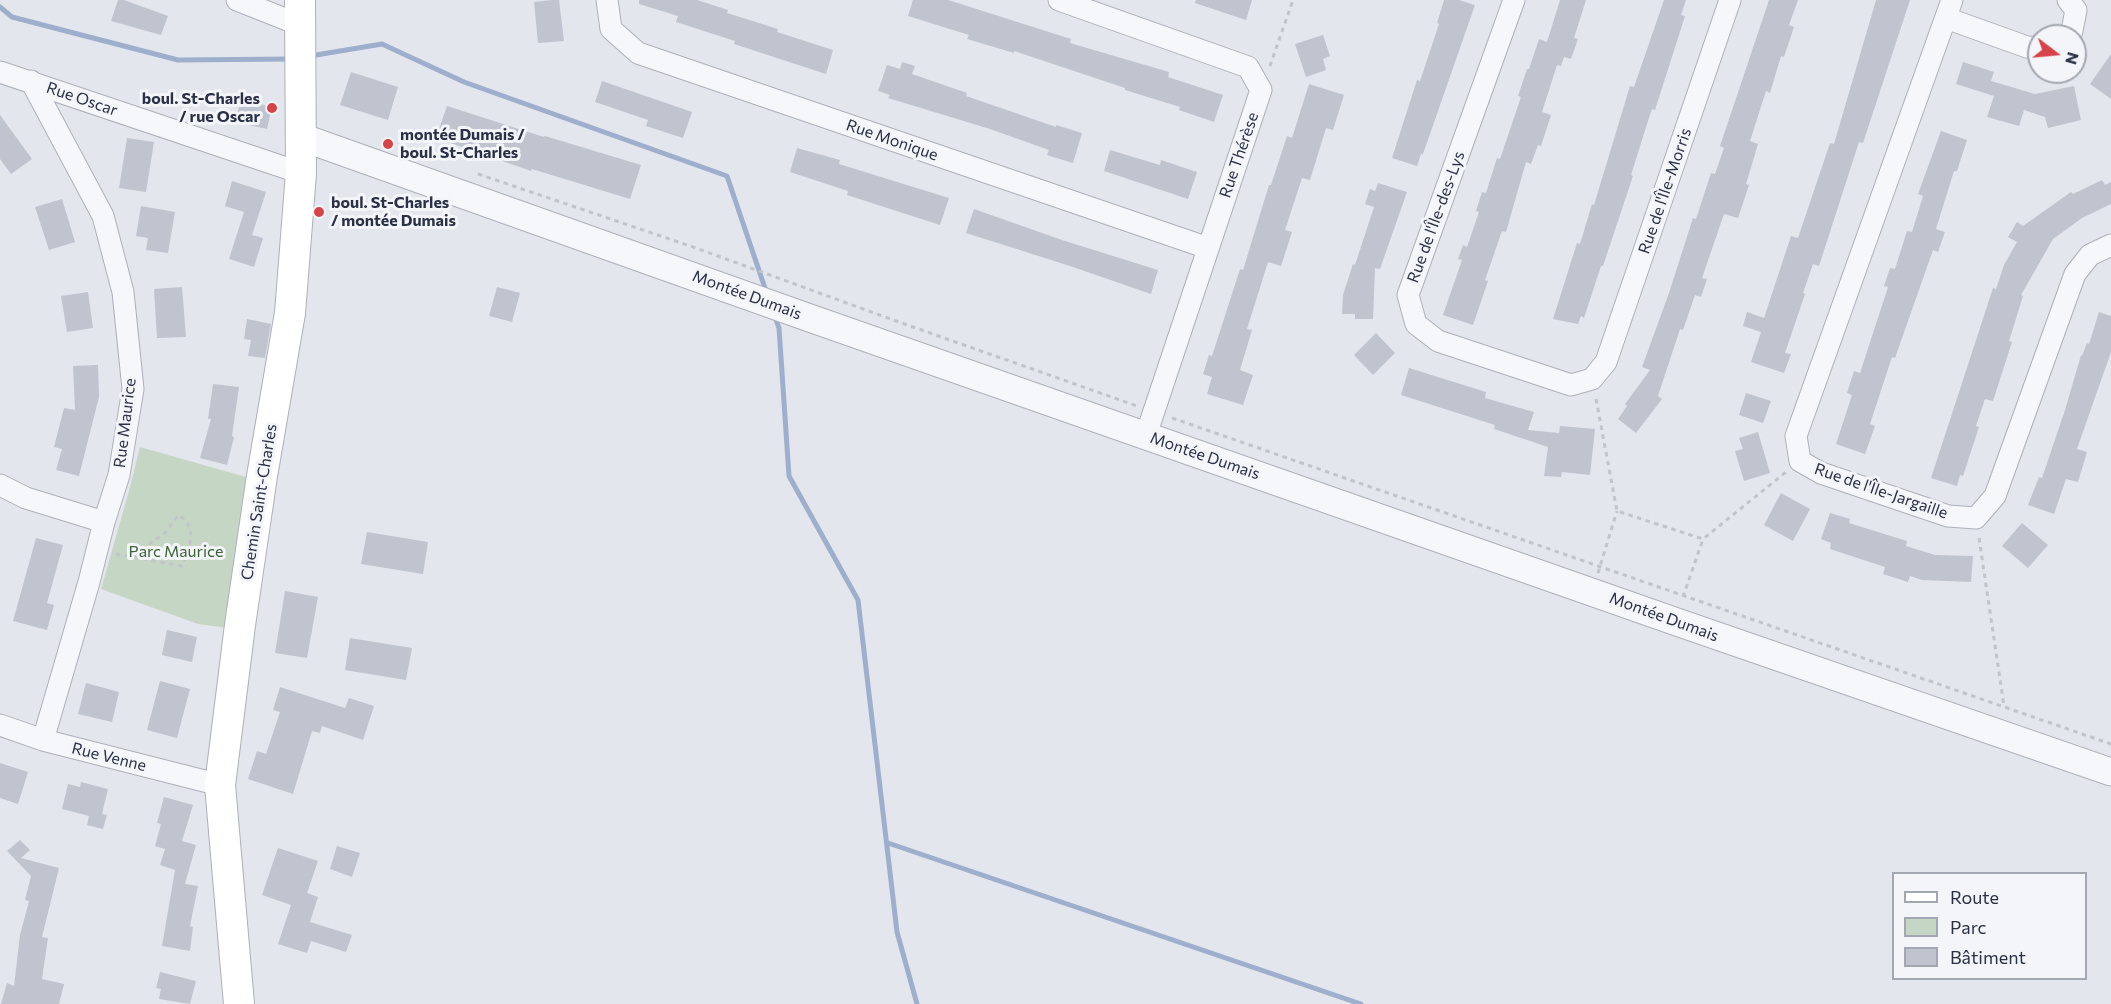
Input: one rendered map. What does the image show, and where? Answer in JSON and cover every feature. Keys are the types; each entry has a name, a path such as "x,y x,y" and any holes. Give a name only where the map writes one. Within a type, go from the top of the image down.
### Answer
{"main road":[{"name":"Chemin Saint-Charles","path":"239,1004 220,785 262,476 290,313 301,173 300,12"}],"street":[{"path":"237,0 300,12"},
{"name":"Rue Monique","path":"607,0 611,29 638,53 1208,248"},
{"name":"Rue Thérèse","path":"1059,0 1248,67 1261,90 1150,423"},
{"name":"Rue de l'Île-des-Lys","path":"1514,0 1408,295 1416,324 1438,341 1571,385 1592,379"},
{"name":"Rue de l'Île-Morris","path":"1592,379 1606,362 1730,0"},
{"path":"2068,0 2076,10 2073,24"},
{"name":"Rue de l'Île-Jargaille","path":"1976,518 1948,516 1821,473 1800,461 1796,436 1949,9 2027,47"},
{"name":"Rue Oscar","path":"0,72 301,173"},
{"name":"Rue Maurice","path":"31,81 103,216 123,292 133,388 119,475 43,740"},
{"name":"Montée Dumais","path":"301,136 1150,423 1674,621 2111,772"},
{"path":"1976,518 1995,496 2075,274 2090,255 2111,245"},
{"path":"0,485 27,498 104,522"},
{"name":"Rue Venne","path":"0,725 43,740 220,785"}],"path":[{"path":"1261,90 1293,0"},
{"path":"476,174 696,248 896,321 1150,423 1600,566 2111,744"},
{"path":"1592,379 1617,511 1593,591"},
{"path":"1674,621 1703,539 1800,461"},
{"path":"1617,511 1703,539"},
{"path":"97,551 131,557 182,566 191,541 190,525 178,514 166,532 131,557"},
{"path":"1976,518 2008,737"}],"green space":[{"name":"Parc Maurice","path":"140,447 246,477 228,628 198,624 101,589"}],"building":[{"path":"118,0 124,0 168,16 161,35 111,21"},
{"path":"559,0 564,41 538,43 534,2"},
{"path":"639,0 697,0 728,10 727,13 778,29 777,32 833,50 826,74 676,22 678,16 639,4"},
{"path":"913,0 948,0 1071,39 1070,43 1169,72 1168,77 1223,95 1214,122 1179,110 1180,107 1014,51 1014,53 967,39 969,35 908,16"},
{"path":"1196,0 1252,0 1246,20 1195,3"},
{"path":"1444,0 1459,0 1475,5 1417,166 1392,158 1417,80 1420,81 1439,24 1437,23"},
{"path":"1560,0 1586,0 1574,38 1578,39 1571,59 1564,57 1561,66 1557,65 1542,112 1551,115 1541,146 1538,145 1531,164 1526,162 1506,232 1502,231 1473,325 1443,315 1462,260 1458,259 1463,245 1467,247 1479,212 1476,211 1482,192 1486,193 1497,158 1500,159 1521,97 1518,96 1527,69 1529,69 1539,39 1547,42"},
{"path":"1664,0 1686,0 1681,15 1685,16 1655,110 1652,109 1647,124 1631,175 1633,176 1603,266 1601,266 1584,318 1581,316 1578,324 1553,319 1577,243 1580,244 1592,204 1594,205 1630,86 1634,87"},
{"path":"1769,0 1798,0 1789,25 1794,27 1784,57 1781,56 1770,93 1766,91 1750,141 1758,144 1746,184 1749,185 1738,218 1724,214 1702,278 1707,279 1701,297 1695,295 1683,330 1680,329 1658,396 1662,399 1636,433 1618,419 1627,406 1625,404 1650,370 1642,367 1693,218 1696,219 1711,173 1715,174 1724,148 1720,146"},
{"path":"1876,0 1910,0 1863,143 1859,142 1819,266 1813,264 1803,293 1805,294 1785,353 1791,354 1784,373 1751,362 1761,332 1743,326 1747,312 1764,318 1791,236 1798,238 1830,143 1834,144"},
{"path":"1323,35 1330,56 1323,59 1326,70 1306,77 1295,44"},
{"path":"2111,54 2111,99 2090,84"},
{"path":"902,62 915,66 912,74 967,93 966,96 1056,127 1056,125 1082,133 1073,163 1047,155 1049,150 990,129 888,98 890,95 878,91 887,65 900,69"},
{"path":"1963,62 1994,72 1991,81 2035,94 2074,86 2081,120 2048,128 2045,117 2024,110 2019,126 1987,117 1994,96 1956,84"},
{"path":"351,72 398,87 388,120 340,105"},
{"path":"602,81 692,112 683,138 646,126 648,120 595,102"},
{"path":"1309,84 1344,95 1333,130 1326,128 1310,180 1302,178 1285,230 1292,232 1281,266 1268,262 1247,329 1252,330 1240,370 1253,375 1243,405 1207,394 1212,377 1203,374 1209,355 1212,356 1240,269 1243,270 1269,185 1271,185 1287,136 1292,138"},
{"path":"241,99 272,107 267,129 235,122"},
{"path":"447,106 641,165 630,199 532,169 531,171 436,138"},
{"path":"0,115 32,159 11,174 0,159"},
{"path":"1941,131 1967,140 1957,171 1954,171 1936,229 1945,232 1938,252 1933,250 1895,358 1892,357 1870,424 1875,426 1865,454 1836,444 1852,395 1847,393 1854,371 1860,373 1888,287 1884,286 1890,268 1895,269 1907,231 1912,232 1923,196 1918,194"},
{"path":"127,138 154,142 146,192 119,188"},
{"path":"797,148 840,160 839,164 949,198 940,225 847,195 848,191 790,172"},
{"path":"1110,150 1160,165 1161,160 1197,172 1188,199 1104,171"},
{"path":"2102,180 2105,185 2111,182 2111,204 2082,218 2053,239 2021,295 2023,296 2009,341 2012,342 1993,401 1985,399 1976,426 1979,427 1963,476 1960,475 1957,486 1931,478 1993,288 1996,289 2004,265 2017,242 2008,237 2017,222 2023,226 2071,192 2073,194"},
{"path":"232,181 266,192 252,235 263,238 254,267 229,259 244,212 225,206"},
{"path":"1378,183 1407,192 1380,269 1375,268 1373,319 1355,319 1355,314 1342,314 1343,295 1374,207 1365,204 1370,189 1375,191"},
{"path":"62,199 75,242 49,250 35,207"},
{"path":"141,206 175,212 168,253 146,250 148,238 136,236"},
{"path":"974,209 1158,270 1151,294 966,233"},
{"path":"182,287 186,337 157,338 154,289"},
{"path":"497,287 520,293 512,322 489,316"},
{"path":"88,292 93,328 67,332 61,296"},
{"path":"2099,312 2111,316 2111,352 2077,449 2087,452 2078,482 2066,479 2054,514 2028,505 2039,477 2042,478 2081,355 2087,343 2089,344"},
{"path":"247,319 271,324 265,358 248,356 251,340 244,339"},
{"path":"1376,333 1395,353 1373,375 1354,355"},
{"path":"98,365 99,397 79,476 56,470 62,449 54,447 64,408 75,410 73,366"},
{"path":"1409,368 1486,392 1485,398 1534,412 1528,430 1559,433 1560,426 1595,429 1590,475 1562,472 1561,477 1544,476 1548,447 1494,429 1495,425 1401,395"},
{"path":"213,384 239,387 232,436 234,437 227,465 200,458 211,419 208,419"},
{"path":"1746,393 1771,401 1763,423 1739,415"},
{"path":"1758,432 1770,473 1744,481 1735,451 1743,449 1739,438"},
{"path":"1781,493 1810,509 1793,541 1764,525"},
{"path":"1830,513 1850,519 1849,523 1907,541 1906,546 1935,555 1973,556 1971,582 1922,580 1910,576 1908,582 1883,574 1885,567 1830,549 1831,543 1821,539"},
{"path":"2022,523 2048,545 2028,568 2002,546"},
{"path":"367,532 428,542 423,574 361,564"},
{"path":"36,538 63,545 47,603 54,605 47,630 13,621"},
{"path":"285,591 318,597 307,658 275,653"},
{"path":"167,630 197,637 192,662 162,655"},
{"path":"350,638 412,648 406,680 345,670"},
{"path":"160,681 190,689 177,738 147,730"},
{"path":"86,683 119,692 112,722 78,714"},
{"path":"280,687 345,708 349,698 374,706 363,740 322,726 320,733 312,731 293,794 248,779 257,751 266,754 280,712 273,710"},
{"path":"0,763 28,772 18,804 0,798"},
{"path":"81,782 108,789 102,814 107,815 103,829 87,825 89,816 62,809 68,784 80,787"},
{"path":"164,797 193,805 182,841 196,845 185,884 198,886 190,926 193,927 190,951 162,946 175,870 160,865 165,849 155,846 161,824 157,823"},
{"path":"20,840 30,850 21,858 59,868 42,937 48,938 42,979 64,984 59,1004 1,1004 7,983 14,986 20,935 29,901 25,900 31,876 7,851"},
{"path":"337,846 360,853 352,877 330,869"},
{"path":"278,848 318,861 307,893 318,897 310,922 352,935 346,952 311,941 307,953 278,944 291,905 262,895"},
{"path":"160,972 196,981 190,1004 159,999 161,989 156,988"}],"waterway":[{"path":"0,7 12,17 178,60 292,59"},
{"path":"310,56 382,44 464,82 727,176 767,294"},
{"path":"774,314 779,328 789,476 858,600 897,932 917,1004"},
{"path":"888,843 1361,1004"}],"place":[{"name":"boul. St-Charles / rue Oscar","path":"272,108"},
{"name":"montée Dumais / boul. St-Charles","path":"388,144"},
{"name":"boul. St-Charles / montée Dumais","path":"319,212"}]}
